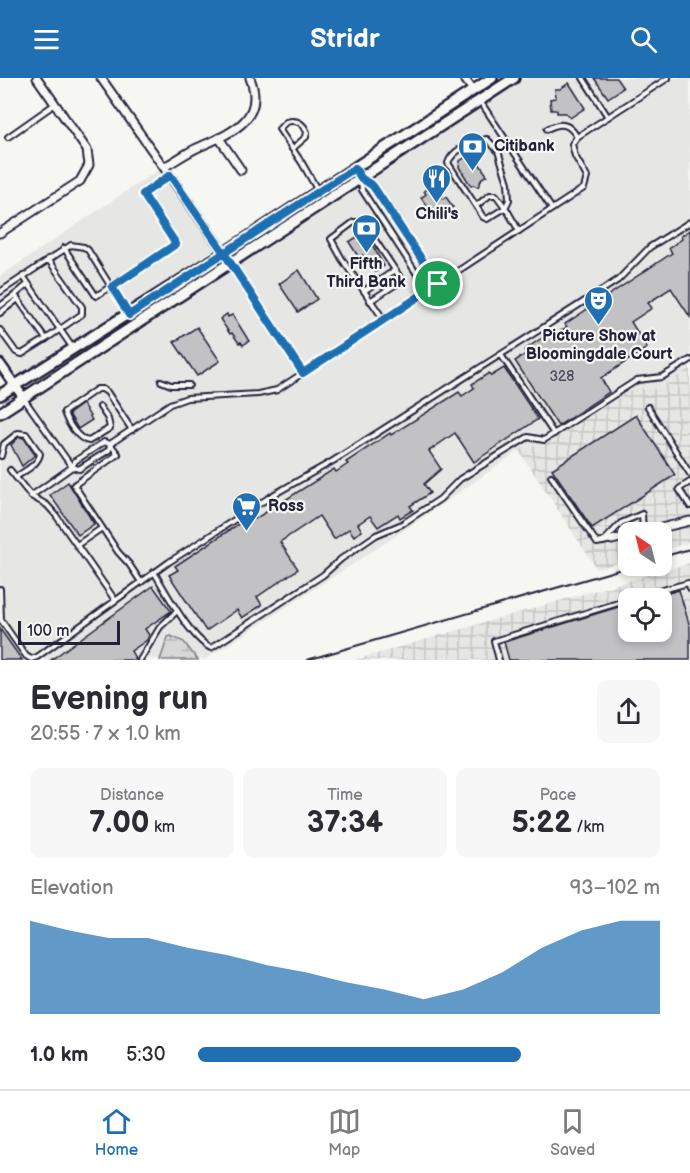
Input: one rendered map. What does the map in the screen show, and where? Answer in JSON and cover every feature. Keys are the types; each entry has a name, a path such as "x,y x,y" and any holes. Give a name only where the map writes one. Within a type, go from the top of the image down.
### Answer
{"main road":[{"path":"0,413 514,78"},
{"path":"0,395 129,315 488,80"},
{"path":"480,101 488,80"},
{"path":"355,168 361,178"}],"street":[{"path":"0,233 80,182 89,165 87,150 37,78"},
{"path":"101,78 231,263"},
{"path":"164,167 243,124 251,111 254,94 250,78"},
{"path":"464,78 473,90"},
{"path":"219,138 241,170"},
{"path":"0,364 23,397"},
{"path":"672,525 690,521"},
{"path":"612,540 618,538"}],"lane":[{"path":"583,78 608,117"},
{"path":"23,397 72,466 79,469 109,450 110,444 170,404 187,398 267,393 277,390 584,188 587,177 575,156 572,144 577,137 668,78"},
{"path":"480,101 552,209"},
{"path":"8,137 55,104"},
{"path":"292,149 306,137 307,132 297,121 286,122 279,129 318,192"},
{"path":"547,129 555,125 565,125 572,128 577,137"},
{"path":"487,139 498,151 508,183 509,201 505,208 488,219 483,217 476,206 448,163 451,156 475,141 487,139"},
{"path":"64,248 96,296 176,244 143,194 170,175"},
{"path":"361,178 373,186 438,284"},
{"path":"361,178 362,190 428,291"},
{"path":"476,206 490,195 496,195 519,231"},
{"path":"370,301 398,283 400,277 363,222 354,222 331,239 370,301 384,320"},
{"path":"0,589 1,620 26,656 31,659 37,657 154,572 618,280 650,247 690,222"},
{"path":"0,292 64,248 71,245 84,247 129,315"},
{"path":"0,330 16,352 22,354 82,314 82,307 48,259"},
{"path":"231,263 303,373"},
{"path":"364,291 395,270"},
{"path":"23,276 74,349"},
{"path":"0,306 28,284"},
{"path":"15,295 46,339"},
{"path":"0,313 18,299"},
{"path":"501,354 554,434"},
{"path":"154,572 177,611 203,645 211,648 323,576 341,559 376,535 402,524 440,499 460,479 508,449 528,437 544,440 637,380 663,377 690,360"},
{"path":"161,381 171,385 189,385"},
{"path":"100,407 108,419 110,428 85,442 80,438 64,412 97,389 107,392 132,430"},
{"path":"648,407 690,474"},
{"path":"1,456 4,444 18,433 26,435 40,454 40,458 34,464 16,477"},
{"path":"30,496 104,442 110,444 118,454 74,485 141,582"},
{"path":"10,470 30,496 47,505 55,514 115,600"},
{"path":"551,476 586,531 597,543 612,540"},
{"path":"690,483 679,489 690,506"},
{"path":"623,522 642,514 642,522"},
{"path":"602,542 618,526"},
{"path":"77,545 102,528"},
{"path":"672,589 690,585"},
{"path":"499,660 494,640 618,603"},
{"path":"140,660 160,627 177,611"}],"shaded area":[{"path":"526,78 690,78 690,368 659,389 634,388 542,446 526,446 390,540 206,659 0,660 0,419"},
{"path":"161,168 220,252 16,382 0,359 0,276"},
{"path":"690,368 690,542 672,548 672,522 618,522 618,563 597,569 519,451 526,445 542,446 634,388 659,389"},
{"path":"690,563 690,660 355,660 645,576 672,576 672,568"}],"green space":[{"path":"171,636 184,642 198,660 160,660 168,637"}],"building":[{"path":"594,78 616,78 623,88 608,98"},
{"path":"569,83 585,108 570,118 566,113 551,110 550,99 556,98 555,89 560,89"},
{"name":"Citibank","path":"472,153 487,175 482,178 478,187 471,186 459,167 460,161"},
{"name":"Chili's","path":"434,185 443,199 446,197 453,207 434,216 421,198 426,194 424,191"},
{"path":"690,230 690,317 671,288 648,303 652,308 631,322 647,348 601,378 609,392 558,426 515,361 526,354 524,350 554,330 556,334 567,327 565,324 672,253 669,248"},
{"name":"Fifth Third Bank","path":"365,232 384,266 375,272 365,257 362,255 359,258 349,242"},
{"path":"299,270 317,299 298,312 279,284"},
{"path":"227,314 228,317 232,315 234,317 249,341 243,345 232,333 230,334 220,319"},
{"path":"197,327 220,361 197,376 174,342"},
{"path":"504,368 538,419 474,462 455,433 429,451 441,469 424,484 430,493 410,506 413,510 400,518 398,514 378,527 370,516 358,524 362,531 354,536 349,529 334,539 319,516 280,542 298,569 257,597 262,605 242,618 237,610 206,631 169,575 178,570 175,566 252,515 255,519 334,469 336,472 348,464 346,462 390,433 391,435 459,392 462,396 474,388 472,384 489,373 491,376"},
{"path":"83,404 92,420 78,429 69,414"},
{"path":"636,415 675,475 592,528 552,469"},
{"path":"19,437 24,438 35,455 22,466 11,445"},
{"path":"68,482 94,524 78,535 50,495"},
{"path":"153,586 171,611 145,629 149,635 147,640 131,651 136,660 51,660"},
{"path":"679,590 690,627 690,660 509,660 504,642 618,607 618,642 672,642 672,592"},
{"path":"0,629 22,660 0,660"}],"railway":[{"path":"672,554 690,549"},
{"path":"307,660 618,570"}],"place":[{"name":"Citibank","path":"473,172"},
{"name":"Chili's","path":"437,204"},
{"name":"Fifth Third Bank","path":"366,254"},
{"name":"Picture Show at Bloomingdale Court","path":"599,326"},
{"name":"Ross","path":"247,532"}],"route":[{"path":"438,284 303,373 224,253 129,315 112,287 176,244 143,194 170,175 224,253 355,168 361,178 373,186 438,284"}]}
